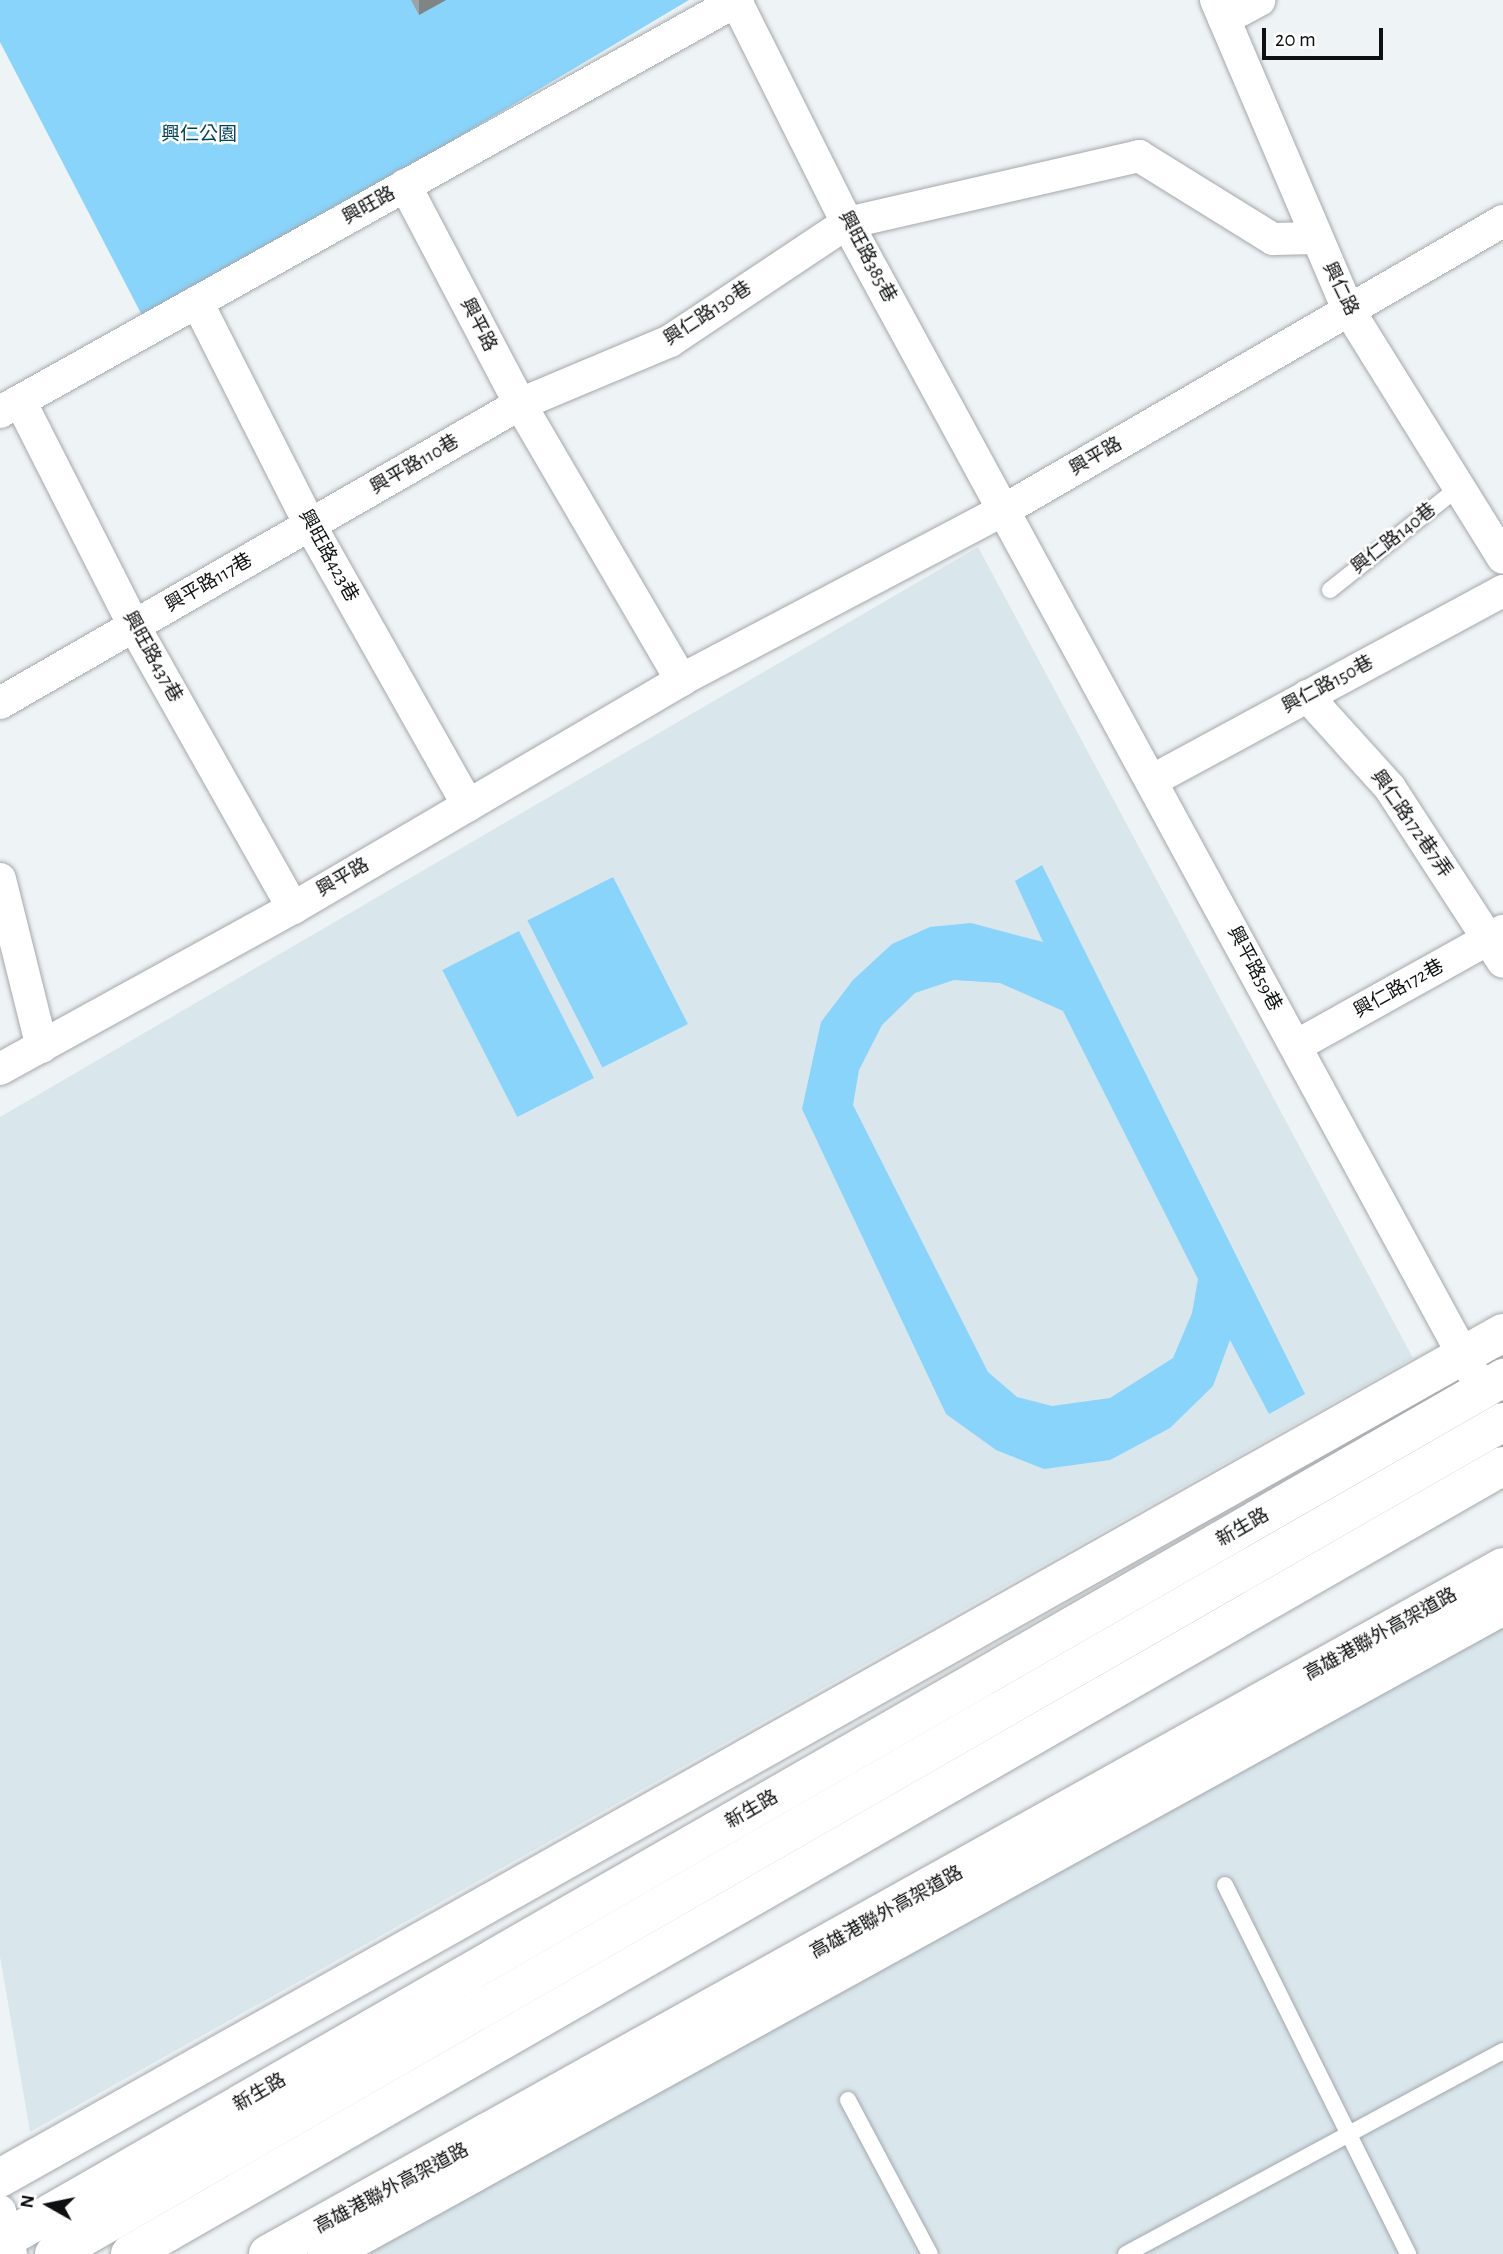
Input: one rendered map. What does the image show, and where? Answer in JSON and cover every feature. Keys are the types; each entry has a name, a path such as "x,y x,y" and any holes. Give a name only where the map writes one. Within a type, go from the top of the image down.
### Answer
{"main road":[{"path":"0,2178 1503,1334"},
{"name":"新生路","path":"5,2236 1492,1384"},
{"name":"新生路","path":"54,2254 1502,1424"},
{"path":"131,2254 1503,1466"},
{"name":"高雄港聯外高架道路","path":"268,2254 1503,1567"},
{"name":"高雄港聯外高架道路","path":"327,2254 1503,1606"}],"street":[{"path":"1220,9 1259,0"},
{"name":"興旺路","path":"10,407 737,1"},
{"name":"興旺路385巷","path":"737,1 847,223 1004,510"},
{"name":"興仁路","path":"1220,9 1348,309 1503,558"},
{"path":"847,223 1139,156 1273,239 1316,238"},
{"name":"興平路","path":"405,186 520,404 681,680"},
{"name":"興平路","path":"0,1069 293,908 681,680 1004,510 1503,221"},
{"name":"興仁路130巷","path":"520,404 670,341 847,223"},
{"name":"興旺路423巷","path":"197,302 310,525 468,805"},
{"name":"興平路110巷","path":"310,525 520,404"},
{"name":"興旺路437巷","path":"10,407 293,908"},
{"name":"興平路59巷","path":"1004,510 1464,1356 1492,1384 1502,1424"},
{"name":"興平路117巷","path":"0,703 310,525"},
{"name":"興仁路150巷","path":"1153,780 1503,591"},
{"name":"興仁路172巷7弄","path":"1307,696 1390,788 1498,944"},
{"path":"0,879 42,1047"},
{"name":"興仁路172巷","path":"1296,1046 1498,944"}],"lane":[{"name":"興仁路140巷","path":"1330,590 1458,488"},
{"path":"1225,1885 1408,2254"},
{"path":"1126,2254 1503,2051"},
{"path":"848,2100 930,2254"}],"shaded area":[{"path":"978,547 1413,1358 30,2132 0,1956 0,1117"},
{"path":"1503,1594 1503,2254 350,2254"}],"green space":[{"name":"興仁公園","path":"0,0 689,0 146,323 0,42"},
{"path":"1042,865 1305,1394 1269,1414 1230,1340 1213,1386 1170,1428 1110,1460 1044,1469 996,1450 946,1414 802,1109 821,1022 853,980 892,944 930,927 971,923 1043,942 1015,881","holes":["954,980 1000,983 1063,1011 1198,1279 1192,1313 1173,1358 1110,1398 1052,1406 1017,1397 988,1372 853,1105 859,1070 882,1025 915,993"]},
{"path":"613,877 688,1024 602,1068 527,921"},
{"path":"519,931 594,1078 517,1117 442,970"}]}
